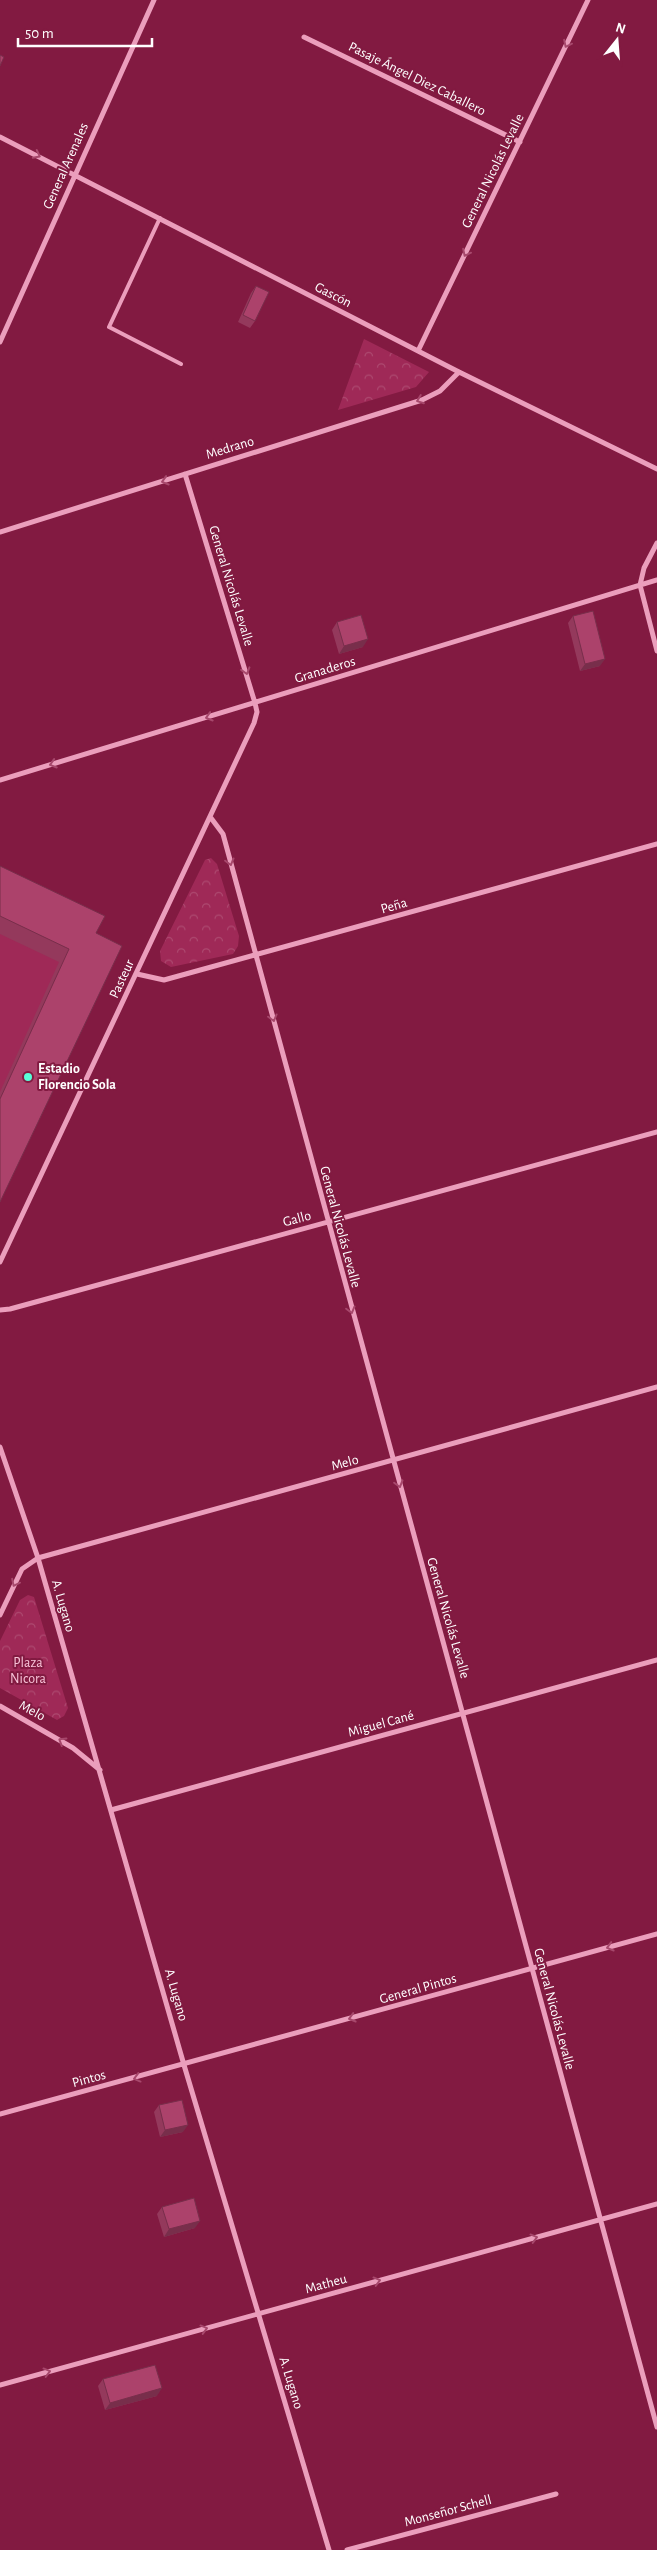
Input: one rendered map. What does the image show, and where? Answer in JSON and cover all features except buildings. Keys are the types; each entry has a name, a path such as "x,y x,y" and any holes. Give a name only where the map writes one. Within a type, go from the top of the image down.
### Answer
{"street":[{"name":"General Arenales","path":"0,342 74,174 154,0"},
{"name":"General Nicolás Levalle","path":"418,351 588,0"},
{"name":"Pasaje Ángel Diez Caballero","path":"304,37 520,142"},
{"name":"Gascón","path":"0,137 459,372 657,469"},
{"name":"Medrano","path":"0,532 422,400 440,391 459,372"},
{"name":"General Nicolás Levalle","path":"185,474 255,704"},
{"path":"657,543 644,568 640,585 657,651"},
{"name":"Granaderos","path":"0,780 255,704 657,580"},
{"name":"Pasteur","path":"0,1262 211,818 254,723 257,712 255,704"},
{"name":"General Nicolás Levalle","path":"211,818 223,834 392,1462 464,1713 599,2220 657,2427"},
{"name":"Peña","path":"137,974 164,980 657,844"},
{"name":"Gallo","path":"0,1310 10,1309 657,1132"},
{"name":"Melo","path":"38,1558 657,1388"},
{"name":"A. Lugano","path":"0,1446 38,1558 184,2065 329,2550"},
{"path":"0,1615 22,1569 38,1558"},
{"name":"Miguel Cané","path":"111,1810 657,1660"},
{"name":"Melo","path":"0,1706 73,1748 100,1771"},
{"name":"General Pintos","path":"184,2065 657,1934"},
{"name":"Pintos","path":"0,2114 184,2065"},
{"name":"Matheu","path":"0,2385 657,2204"},
{"name":"Monseñor Schell","path":"347,2550 556,2494"}],"lane":[{"path":"160,218 109,327 181,364"}],"green space":[{"path":"364,339 429,372 416,387 338,410"},
{"path":"211,858 217,864 239,936 238,946 233,954 171,967 161,961 160,951 205,860"},
{"name":"Estadio Florencio Sola","path":"0,884 95,930 0,1195"},
{"name":"Plaza Nicora","path":"28,1595 34,1597 68,1708 64,1716 57,1720 0,1688 0,1641 20,1600"}],"place":[{"name":"Estadio Florencio Sola","path":"28,1077"}]}
